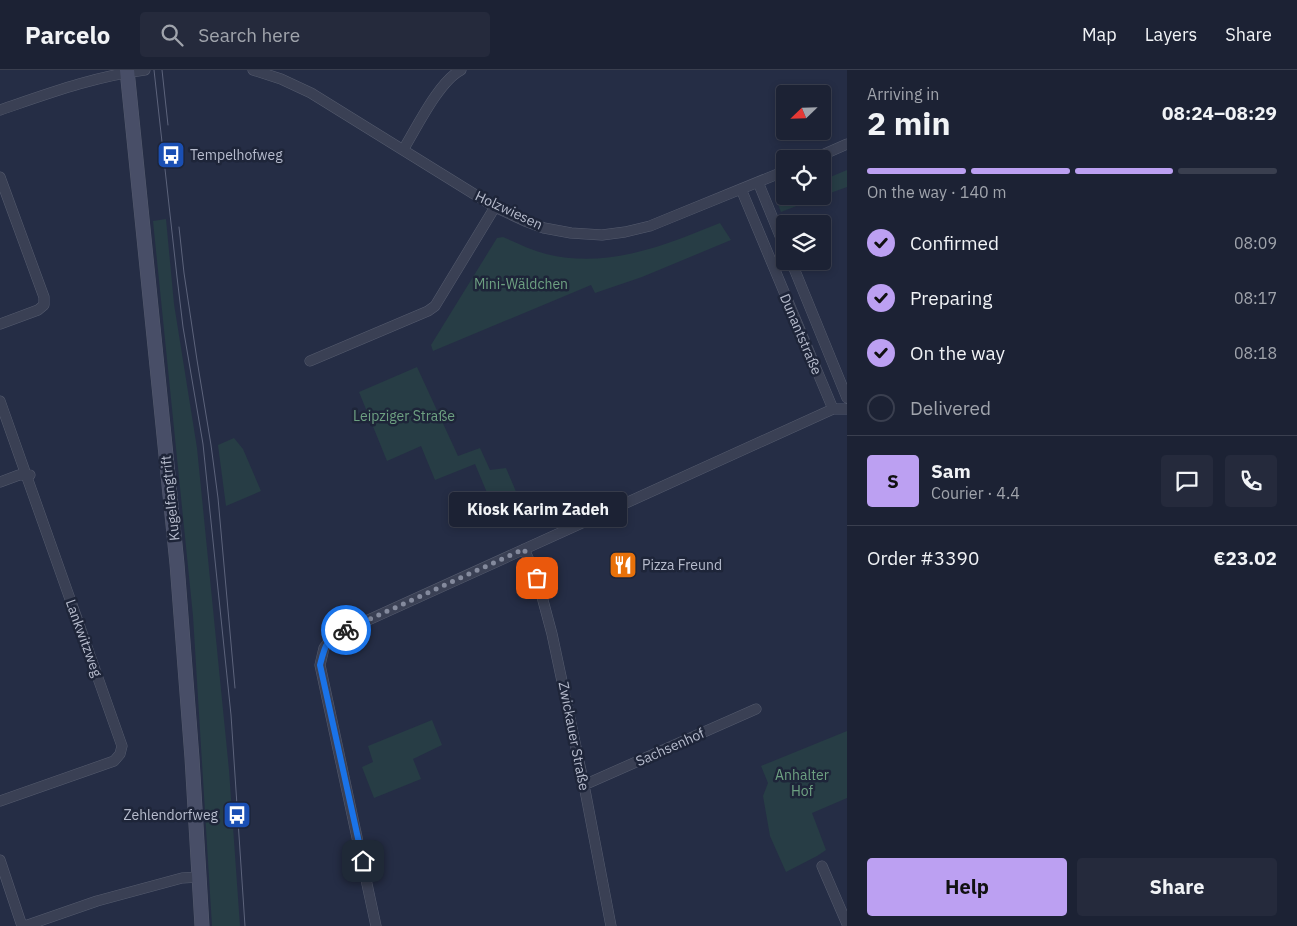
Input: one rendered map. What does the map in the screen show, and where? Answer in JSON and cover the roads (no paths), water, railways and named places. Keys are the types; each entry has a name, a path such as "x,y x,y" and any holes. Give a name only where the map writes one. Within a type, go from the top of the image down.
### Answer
{"street":[{"path":"0,110 65,88 127,71 145,70"},
{"name":"Holzwiesen","path":"253,70 281,79 311,93 495,207 544,228 571,234 625,232 650,226 776,175"},
{"path":"403,150 439,90 461,70"},
{"name":"Kugelfangtrift","path":"127,71 178,564 202,926"},
{"path":"831,151 847,144"},
{"path":"0,177 44,297 44,305 38,310 0,324"},
{"path":"758,182 776,226"},
{"name":"Dunantstraße","path":"741,189 832,409"},
{"path":"310,361 428,311 435,306 495,207"},
{"name":"Dunantstraße","path":"795,270 847,398"},
{"name":"Lankwitzweg","path":"0,400 122,746 120,754 114,760 0,801"},
{"path":"376,926 320,665 324,648 333,636 832,409 847,409"},
{"path":"0,482 19,475 28,475"},
{"name":"Zwickauer Straße","path":"524,549 537,578 552,634 611,926"},
{"name":"Sachsenhof","path":"584,785 756,709"},
{"path":"0,860 24,926 125,893 182,878 199,877"},
{"path":"822,866 847,924"}],"tram line":[{"path":"154,70 183,327 203,444 231,715 245,926"},
{"path":"162,70 168,125"},
{"path":"179,227 184,273 218,498 235,688"}],"place":[{"name":"Tempelhofweg","path":"171,155"},
{"name":"Pizza Freund","path":"623,565"},
{"name":"Kiosk Karim Zadeh","path":"537,578"},
{"name":"Zehlendorfweg","path":"237,815"}],"park label":[{"name":"Mini-Wäldchen","path":"521,284"},
{"name":"Leipziger Straße","path":"404,416"},
{"name":"Anhalter Hof","path":"802,784"}]}
